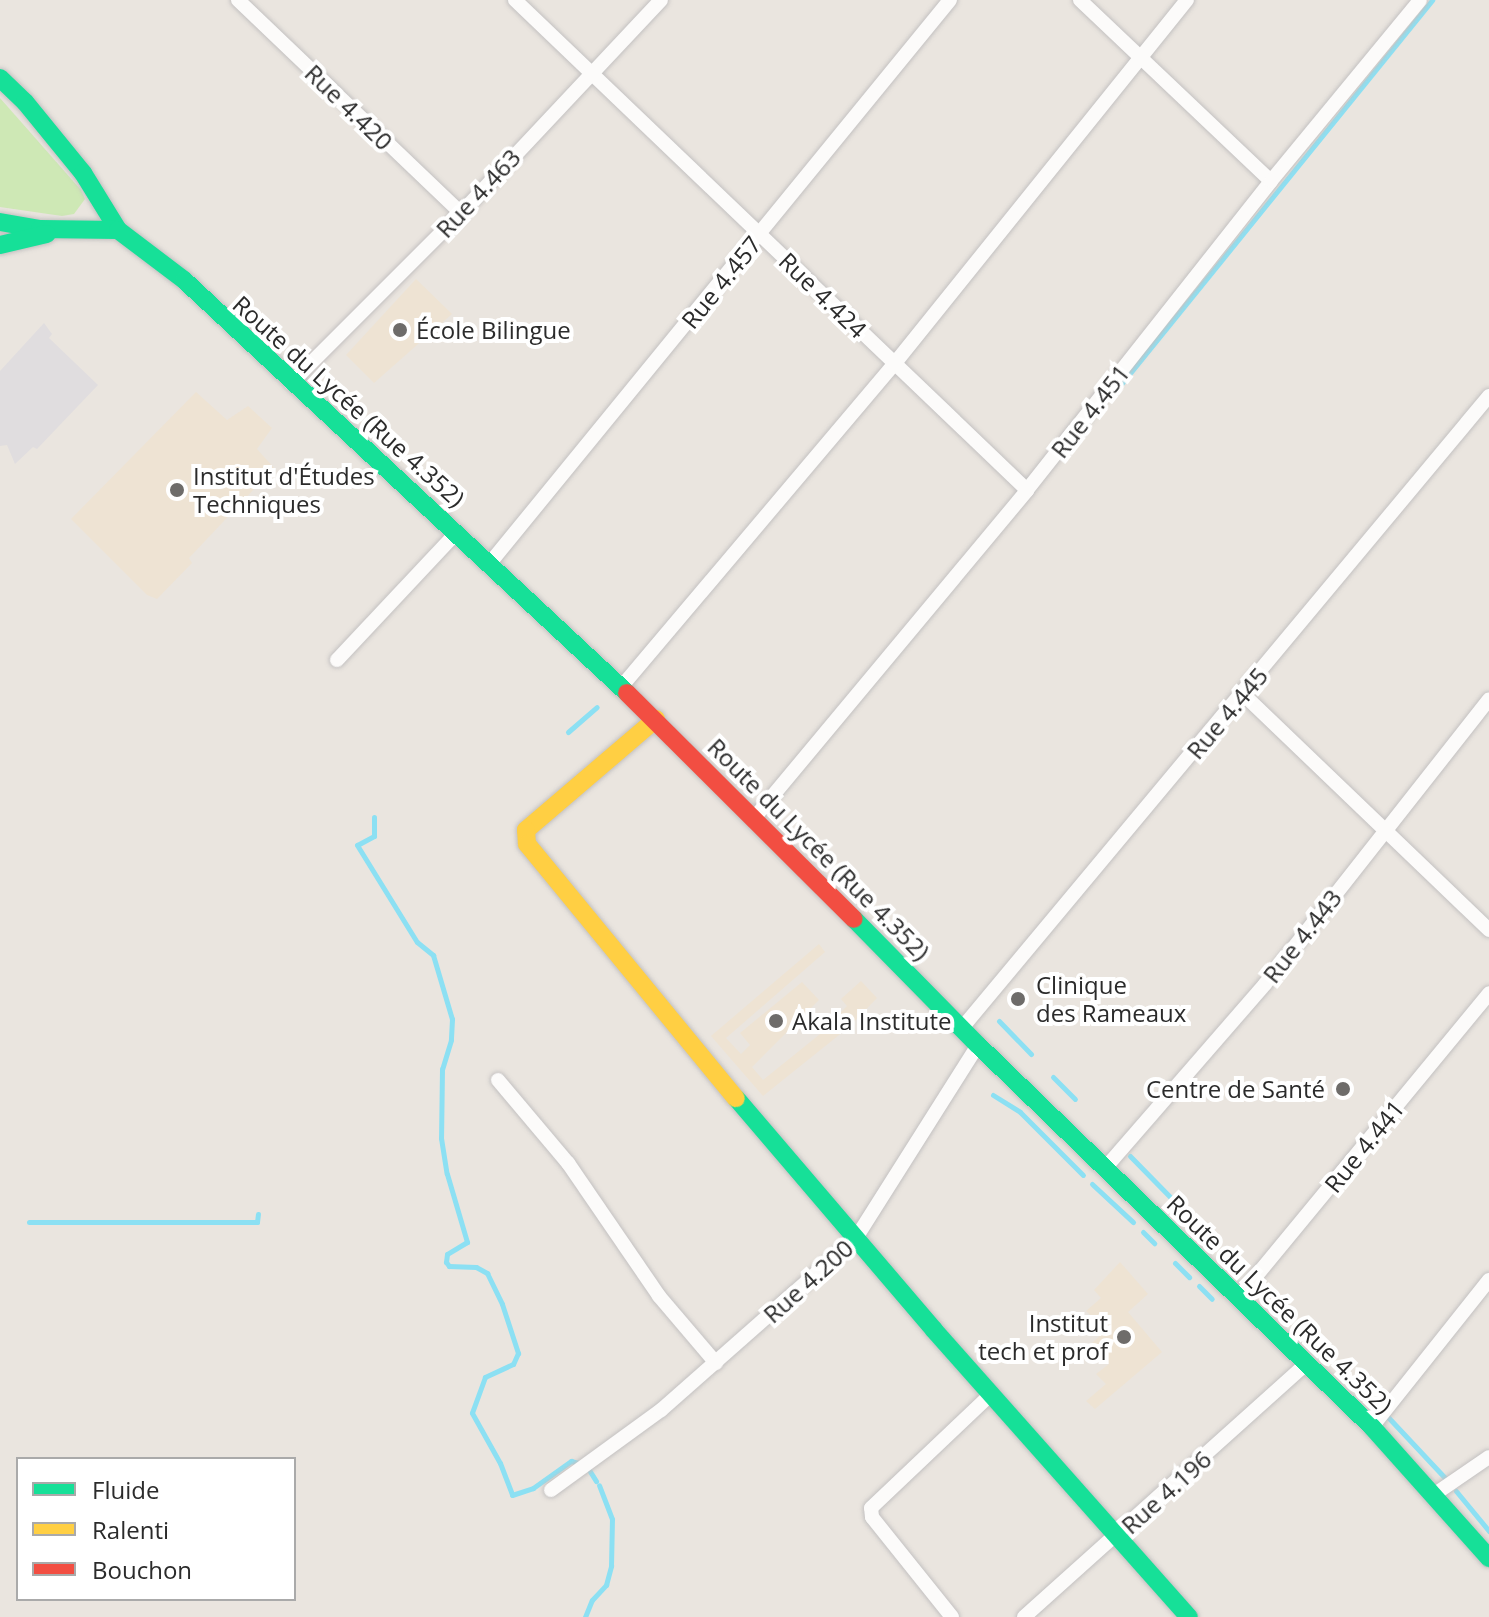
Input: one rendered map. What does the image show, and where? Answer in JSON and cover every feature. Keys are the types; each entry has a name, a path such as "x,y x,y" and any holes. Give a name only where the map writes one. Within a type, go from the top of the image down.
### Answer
{"main road":[{"path":"0,78 25,102 83,173 118,230"},
{"path":"0,222 40,229 77,227 118,230"},
{"path":"0,245 77,227"},
{"name":"Route du Lycée (Rue 4.352)","path":"118,230 184,280 291,383 622,686 978,1045 1372,1427 1489,1558"},
{"path":"656,719 526,830 525,839 691,1045 991,1394 1189,1617"}],"street":[{"name":"Rue 4.420","path":"238,0 461,213"},
{"name":"Rue 4.424","path":"515,0 1027,490"},
{"name":"Rue 4.463","path":"291,383 461,213 661,0"},
{"name":"Rue 4.457","path":"490,563 950,0"},
{"path":"1080,0 1271,181"},
{"path":"622,686 895,363 1187,0"},
{"name":"Rue 4.451","path":"755,817 1027,490 1271,181 1420,0"},
{"name":"Rue 4.445","path":"962,1028 1488,398"},
{"path":"337,660 457,532"},
{"path":"1243,694 1489,930"},
{"name":"Rue 4.443","path":"1106,1167 1265,984 1489,699"},
{"name":"Rue 4.441","path":"1238,1298 1489,993"},
{"name":"Rue 4.200","path":"551,1490 661,1410 856,1238 978,1045"},
{"path":"498,1080 568,1163 651,1285 716,1363"},
{"path":"1372,1427 1489,1280"},
{"name":"Rue 4.196","path":"1024,1617 1118,1536 1306,1364"},
{"path":"952,1617 872,1517 871,1508 991,1394"},
{"path":"1435,1494 1489,1457"}],"shaded area":[{"name":"École Bilingue","path":"416,279 452,314 374,383 346,355"},
{"path":"44,323 52,334 49,338 98,385 37,449 33,447 15,464 7,445 0,446 0,371"},
{"name":"Institut d'Études Techniques","path":"196,392 227,420 248,406 272,428 257,449 274,468 189,558 192,563 157,599 147,595 71,519"},
{"name":"Akala Institute","path":"819,944 825,952 726,1038 741,1054 750,1045 740,1033 802,982 819,1000 752,1067 763,1080 840,1018 838,1015 847,1006 841,999 861,981 877,998 849,1027 763,1096 711,1036"},
{"name":"Institut tech et prof","path":"1120,1262 1148,1294 1128,1312 1162,1352 1095,1409 1086,1401 1106,1384 1096,1374 1109,1364 1092,1343 1106,1330 1086,1311 1101,1298 1094,1290"}],"green space":[{"path":"0,98 81,190 85,199 74,214 62,216 0,207"}],"waterway":[{"path":"1122,383 1432,0"},
{"path":"568,732 597,707"},
{"path":"374,817 374,836 357,845 417,942 433,955 452,1019 451,1040 442,1069 441,1138 447,1174 467,1242 447,1254 446,1262 449,1266 476,1267 487,1273 502,1304 518,1353 513,1364 485,1377 472,1413 500,1463 512,1495 533,1488 571,1461 586,1465 596,1481"},
{"path":"999,1021 1031,1054"},
{"path":"1053,1077 1075,1099"},
{"path":"993,1095 1020,1112 1083,1175"},
{"path":"1130,1156 1178,1205"},
{"path":"1092,1184 1133,1222"},
{"path":"29,1222 257,1222 258,1214"},
{"path":"1143,1232 1154,1243"},
{"path":"1175,1263 1189,1277"},
{"path":"1199,1286 1212,1299"},
{"path":"1387,1416 1445,1478"},
{"path":"585,1617 592,1600 606,1585 611,1566 612,1519 599,1485"},
{"path":"1456,1491 1489,1531"}],"traffic: fast":[{"path":"0,78 25,102 83,173 118,230"},
{"path":"0,222 40,229 118,230 184,280 627,693"},
{"path":"0,245 47,234"},
{"path":"854,919 978,1045 1372,1427 1489,1558"},
{"path":"736,1098 934,1330 1189,1617"}],"traffic: slow":[{"path":"656,719 526,830 527,844 736,1098"}],"traffic: jam":[{"path":"627,693 854,919"}],"place":[{"name":"École Bilingue","path":"400,330"},
{"name":"Institut d'Études Techniques","path":"177,490"},
{"name":"Clinique des Rameaux","path":"1018,999"},
{"name":"Akala Institute","path":"776,1021"},
{"name":"Centre de Santé","path":"1343,1089"},
{"name":"Institut tech et prof","path":"1124,1337"}]}
